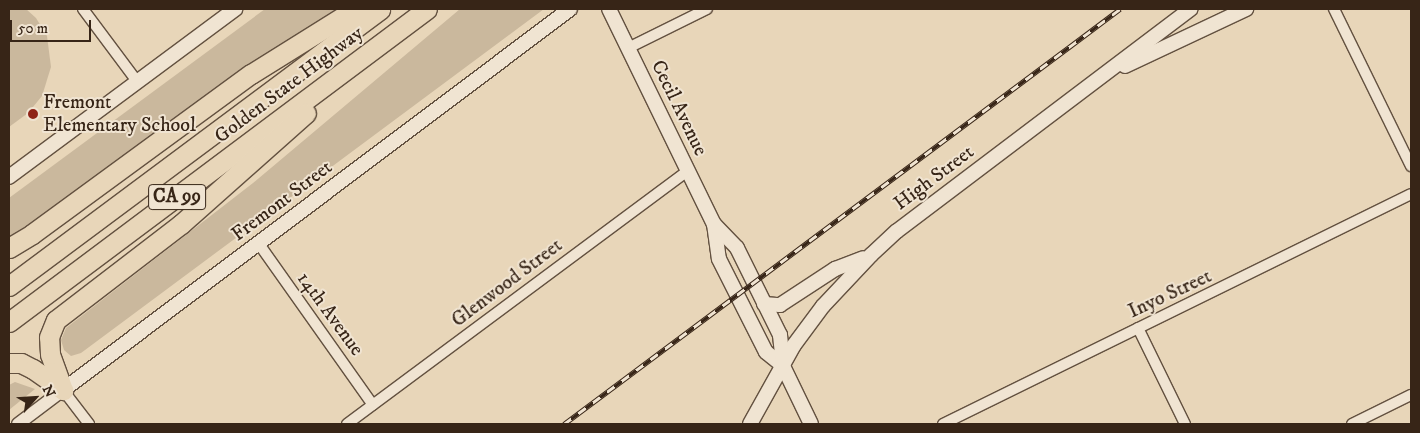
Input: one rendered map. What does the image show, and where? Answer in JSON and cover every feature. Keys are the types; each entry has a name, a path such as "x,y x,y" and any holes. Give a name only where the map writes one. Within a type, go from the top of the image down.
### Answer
{"highway":[{"path":"9,248 32,234 251,74 355,9"},
{"name":"Golden State Highway","path":"9,286 380,9"},
{"name":"Golden State Highway","path":"9,322 346,72 427,9"},
{"path":"63,390 50,354 49,337 56,320 180,224 286,133 346,72"},
{"path":"9,363 27,366 63,390"}],"main road":[{"path":"9,177 136,80 235,9"},
{"name":"Fremont Street","path":"63,390 570,9"},
{"name":"Cecil Avenue","path":"609,9 714,224 737,248 780,335 783,366 806,422"},
{"name":"High Street","path":"750,424 783,366 823,306 896,231 1191,9"},
{"path":"1103,75 1246,9"},
{"name":"Cecil Avenue","path":"714,224 719,259 766,352 783,366"},
{"path":"764,304 780,305 835,269 871,255"}],"street":[{"path":"83,9 136,80"},
{"path":"628,48 707,9"},
{"path":"1334,9 1411,166"},
{"name":"Glenwood Street","path":"347,424 688,171"},
{"name":"Inyo Street","path":"943,424 1411,194"},
{"name":"14th Avenue","path":"259,244 373,405"},
{"path":"1138,328 1185,424"},
{"path":"63,390 88,424"},
{"name":"Fremont Street","path":"18,424 63,390"},
{"path":"1352,424 1411,395"}],"shaded area":[{"path":"9,9 26,9 36,18 47,36 51,67 42,96 28,113 9,127"},
{"path":"265,9 346,9 9,238 9,198"},
{"path":"460,9 544,9 81,353 71,356 64,350 61,340 66,328 253,183"},
{"path":"15,382 35,389 9,410 9,385"}],"railway":[{"path":"564,424 1120,9"}],"place":[{"name":"Fremont Elementary School","path":"33,114"}]}
